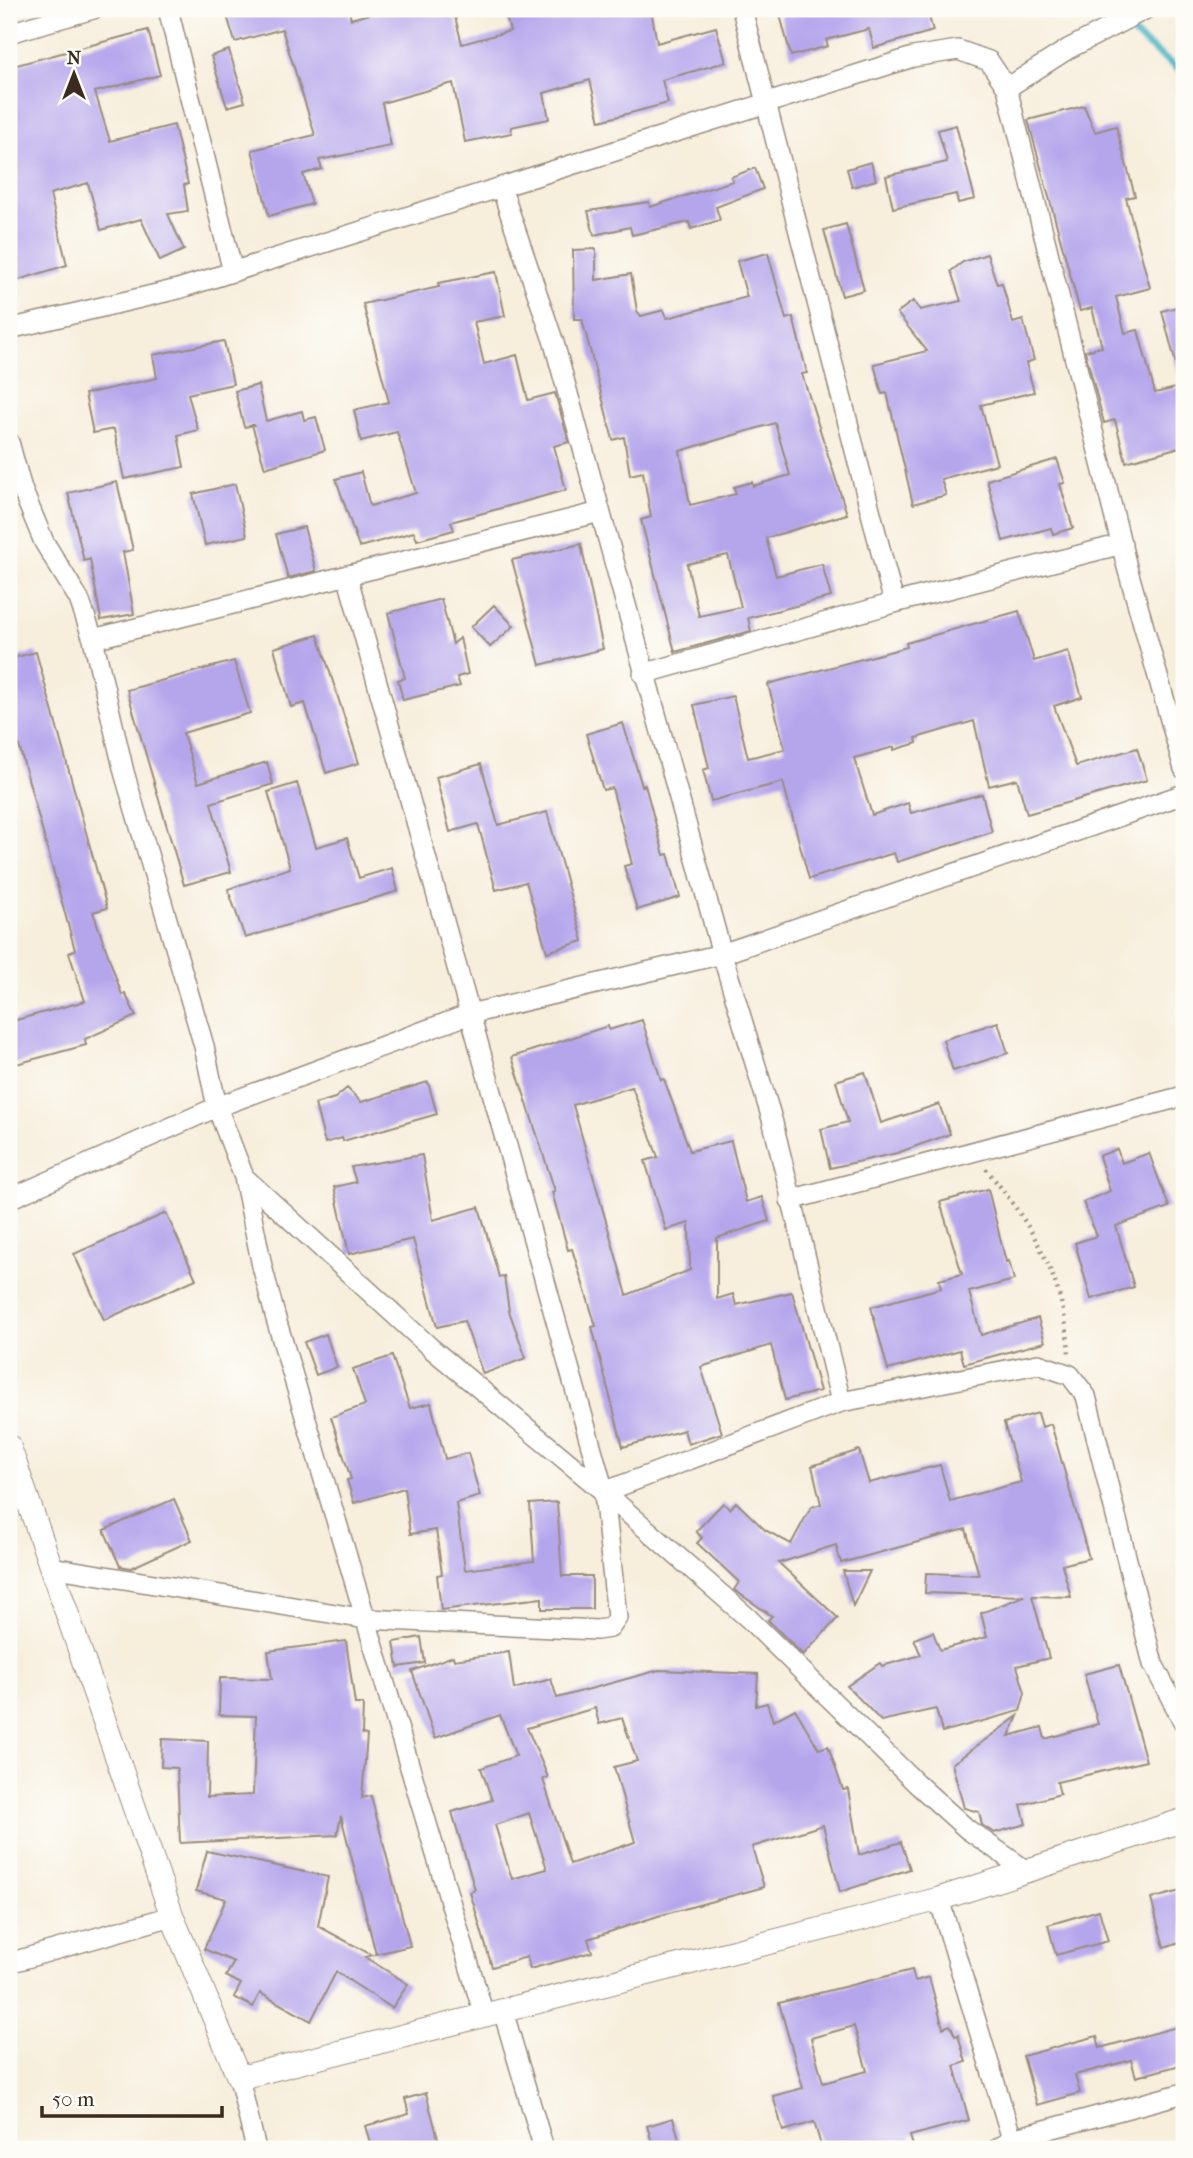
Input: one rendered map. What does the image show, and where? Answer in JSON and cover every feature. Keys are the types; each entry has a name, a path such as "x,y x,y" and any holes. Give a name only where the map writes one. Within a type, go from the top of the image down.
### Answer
{"street":[{"path":"9,33 93,9"},
{"path":"168,9 233,272"},
{"path":"741,9 894,603"},
{"path":"1007,88 1068,49 1146,9"},
{"path":"9,328 178,289 913,57 958,50 989,61 1007,88 1122,544 1184,769"},
{"path":"501,187 554,343 643,674 722,954 769,1107 841,1402"},
{"path":"9,442 22,489 44,542 79,599 93,639 124,772 204,1046 217,1107 244,1177 262,1266 366,1619 494,2013 544,2149"},
{"path":"93,639 600,512"},
{"path":"643,674 894,603 1122,544"},
{"path":"51,1567 366,1619 597,1630 610,1628 617,1618 604,1492 347,575"},
{"path":"9,1199 217,1107 470,1014 722,954 1184,794"},
{"path":"790,1200 1184,1096"},
{"path":"244,1177 432,1349 604,1492 748,1618 916,1783 967,1829 1028,1872"},
{"path":"604,1492 841,1402 1038,1364 1070,1375 1086,1396 1153,1664 1184,1723"},
{"path":"9,1446 172,1916 239,2078 256,2149"},
{"path":"239,2078 939,1899 1184,1820"},
{"path":"939,1899 1008,2146 1184,2093"},
{"path":"9,1963 172,1916"}],"path":[{"path":"972,1152 1010,1197 1056,1278 1064,1304 1070,1375"}],"building":[{"path":"225,9 348,9 351,19 388,9 453,9 462,44 510,31 504,9 651,9 657,43 716,27 726,62 662,80 668,103 600,121 590,80 544,93 549,119 511,127 512,133 465,142 453,83 382,103 391,146 319,160 322,169 303,174 312,204 269,216 252,150 315,135 282,29 235,42"},
{"path":"803,9 927,9 933,31 874,48 869,29 826,40 828,46 791,56 780,15"},
{"path":"148,30 160,75 95,92 110,141 174,125 188,184 184,185 188,211 168,214 184,250 160,261 141,219 101,230 88,183 50,194 67,265 9,283 9,206 15,204 9,185 9,67"},
{"path":"229,50 245,102 227,107 211,56"},
{"path":"1084,106 1095,132 1116,126 1135,196 1126,198 1150,288 1116,297 1125,333 1138,330 1155,393 1180,387 1184,405 1184,446 1126,462 1115,420 1104,423 1085,351 1102,347 1092,308 1080,311 1028,120"},
{"path":"956,125 975,199 958,203 956,194 893,208 886,176 947,162 938,130"},
{"path":"871,162 876,180 852,187 847,169"},
{"path":"755,168 763,189 716,207 720,220 691,229 689,222 632,235 630,227 594,235 588,211 649,202 650,207 733,181 731,177"},
{"path":"846,224 864,290 842,296 824,230"},
{"path":"596,249 596,280 631,274 637,311 641,316 664,310 667,318 747,297 737,261 768,253 786,319 793,317 807,373 802,374 847,514 766,538 776,576 822,564 831,597 748,618 751,631 675,652 641,520 651,517 643,472 630,475 624,437 613,440 582,319 574,319 573,250","holes":["775,423 790,475 753,486 752,482 734,487 736,494 690,505 680,451","728,555 741,607 699,616 687,564"]},
{"path":"987,254 997,284 1002,283 1013,323 1023,320 1034,360 1026,363 1034,392 981,405 997,464 941,479 946,495 913,504 887,393 882,394 874,364 927,351 897,313 913,301 920,310 961,301 951,271 963,262"},
{"path":"496,272 505,316 474,322 484,364 517,355 528,400 555,393 569,442 554,446 566,490 451,522 454,530 417,540 414,532 359,547 336,479 361,472 370,506 416,493 397,432 361,441 354,410 389,402 363,304 439,287 438,283"},
{"path":"1184,305 1184,371 1178,372 1162,311"},
{"path":"224,341 233,384 188,394 198,430 178,435 184,467 124,479 114,429 93,433 85,394 157,378 153,355"},
{"path":"258,385 266,421 302,411 304,420 316,417 325,450 265,468 252,426 244,427 235,391"},
{"path":"1057,459 1065,483 1060,484 1073,528 1053,534 1051,528 1003,541 987,480"},
{"path":"117,482 133,550 123,552 134,614 101,620 90,559 84,561 68,493"},
{"path":"235,484 247,536 205,545 193,494"},
{"path":"304,527 316,571 288,578 276,534"},
{"path":"581,544 603,649 540,665 512,560"},
{"path":"441,599 453,644 460,638 468,674 457,677 460,686 403,700 398,680 405,678 388,613"},
{"path":"494,605 514,626 490,647 471,627"},
{"path":"1019,611 1034,661 1068,651 1082,697 1054,706 1076,766 1137,748 1147,780 1027,814 1017,779 989,786 974,721 916,738 917,743 854,758 872,815 908,803 911,813 982,794 992,832 897,862 894,853 809,879 783,782 711,801 703,770 709,768 694,705 733,696 748,758 785,749 768,684 907,647 906,643"},
{"path":"318,635 359,763 326,773 305,703 291,707 274,648"},
{"path":"36,652 107,908 93,912 122,995 125,993 136,1016 85,1039 86,1045 9,1066 9,1022 85,1001 69,953 75,950 9,709 9,659"},
{"path":"234,661 250,713 183,733 198,783 267,762 273,784 211,803 231,872 184,885 127,690"},
{"path":"623,723 642,786 645,785 664,855 668,854 680,897 637,910 624,866 632,864 612,788 603,790 586,734"},
{"path":"481,764 498,825 547,812 583,941 547,952 526,882 496,890 478,824 450,832 436,777"},
{"path":"297,783 316,847 347,838 359,878 392,868 398,891 245,938 228,889 290,868 268,792"},
{"path":"642,1020 661,1080 664,1079 690,1151 731,1141 746,1202 762,1197 769,1221 717,1238 717,1299 733,1294 736,1305 792,1292 820,1391 785,1400 771,1345 701,1367 722,1433 688,1444 684,1430 623,1447 592,1327 596,1326 572,1249 568,1250 552,1192 555,1191 512,1057 608,1026 609,1030","holes":["632,1087 658,1157 645,1161 666,1230 689,1223 690,1270 627,1295 573,1105"]},
{"path":"998,1022 1008,1053 953,1071 943,1040"},
{"path":"865,1072 881,1123 939,1104 950,1134 897,1153 830,1168 821,1129 848,1122 836,1081"},
{"path":"428,1082 437,1114 343,1141 342,1138 325,1143 315,1104 335,1098 347,1088 361,1102"},
{"path":"1117,1149 1122,1163 1149,1153 1169,1207 1116,1226 1134,1287 1091,1299 1075,1243 1097,1236 1083,1202 1110,1191 1099,1156"},
{"path":"422,1155 433,1220 479,1207 499,1277 504,1276 509,1311 526,1358 483,1374 464,1321 437,1327 413,1239 349,1254 334,1187 356,1182 351,1167"},
{"path":"988,1189 1006,1262 1009,1261 1014,1280 969,1292 981,1335 1038,1318 1045,1342 964,1364 960,1350 888,1370 871,1307 941,1288 939,1280 962,1274 940,1202"},
{"path":"166,1213 196,1279 104,1320 74,1254"},
{"path":"326,1334 337,1367 316,1375 304,1342"},
{"path":"392,1356 410,1408 431,1403 445,1459 468,1453 480,1496 456,1503 465,1570 534,1561 530,1504 557,1502 562,1576 592,1576 592,1609 542,1609 542,1598 441,1610 437,1575 442,1574 436,1530 410,1534 404,1488 354,1503 347,1480 351,1479 331,1417 365,1405 353,1369"},
{"path":"1038,1413 1042,1427 1051,1424 1089,1558 1062,1565 1071,1597 1032,1596 1049,1658 1017,1666 1025,1693 1020,1711 942,1732 936,1709 881,1721 847,1686 880,1663 882,1666 921,1655 914,1639 933,1632 940,1650 987,1637 981,1613 1024,1596 925,1593 926,1573 979,1575 966,1529 841,1563 836,1545 779,1563 838,1618 803,1655 768,1620 772,1616 734,1590 739,1582 697,1543 702,1538 696,1531 723,1503 730,1509 736,1502 765,1530 791,1544 811,1507 821,1504 812,1466 859,1450 869,1483 940,1465 950,1501 1021,1482 1004,1423"},
{"path":"174,1499 192,1540 131,1568 120,1566 104,1530"},
{"path":"843,1571 870,1571 853,1606"},
{"path":"421,1637 425,1663 398,1667 394,1642"},
{"path":"346,1641 355,1704 363,1704 362,1734 367,1735 362,1798 371,1796 410,1946 376,1954 341,1816 337,1835 180,1843 177,1768 161,1767 162,1739 208,1741 207,1797 253,1795 256,1716 219,1715 220,1678 272,1679 268,1651"},
{"path":"509,1652 514,1689 551,1679 557,1698 659,1670 758,1674 756,1706 767,1703 773,1721 795,1709 819,1749 828,1746 843,1790 848,1789 859,1855 901,1842 910,1869 840,1892 823,1825 752,1847 764,1887 658,1916 588,1939 592,1952 530,1969 527,1957 492,1967 470,1892 475,1890 452,1812 492,1800 481,1768 516,1756 500,1715 435,1738 412,1671 453,1656 454,1660","holes":["595,1708 599,1724 622,1718 637,1761 614,1767 635,1842 570,1864 543,1779 548,1777 527,1728","529,1813 547,1869 512,1879 495,1825"]},
{"path":"1119,1665 1146,1761 1057,1782 1060,1794 1021,1805 1026,1824 994,1833 982,1825 979,1812 964,1808 952,1764 1018,1716 1009,1736 1042,1727 1045,1739 1098,1724 1084,1674"},
{"path":"207,1851 328,1877 318,1926 372,1955 365,1957 408,1984 392,2008 336,1972 311,2021 260,1993 253,2007 234,1997 241,1984 226,1976 234,1962 204,1949 226,1899 196,1891"},
{"path":"1184,1890 1184,1941 1164,1947 1151,1899"},
{"path":"1099,1910 1108,1941 1056,1955 1048,1925"},
{"path":"912,1970 915,1981 929,1977 943,2028 950,2025 955,2036 958,2035 966,2062 954,2066 969,2120 910,2136 914,2149 822,2149 814,2122 783,2131 773,2096 803,2088 779,2003","holes":["854,2026 867,2071 823,2083 811,2038"]},
{"path":"1184,2025 1184,2064 1136,2077 1131,2060 1075,2075 1080,2093 1037,2105 1023,2056 1097,2036 1100,2048"},
{"path":"426,2093 440,2146 429,2149 372,2149 365,2126 409,2114 405,2099"},
{"path":"673,2118 682,2149 654,2149 647,2126"}],"waterway":[{"path":"1102,9 1184,74"}]}
